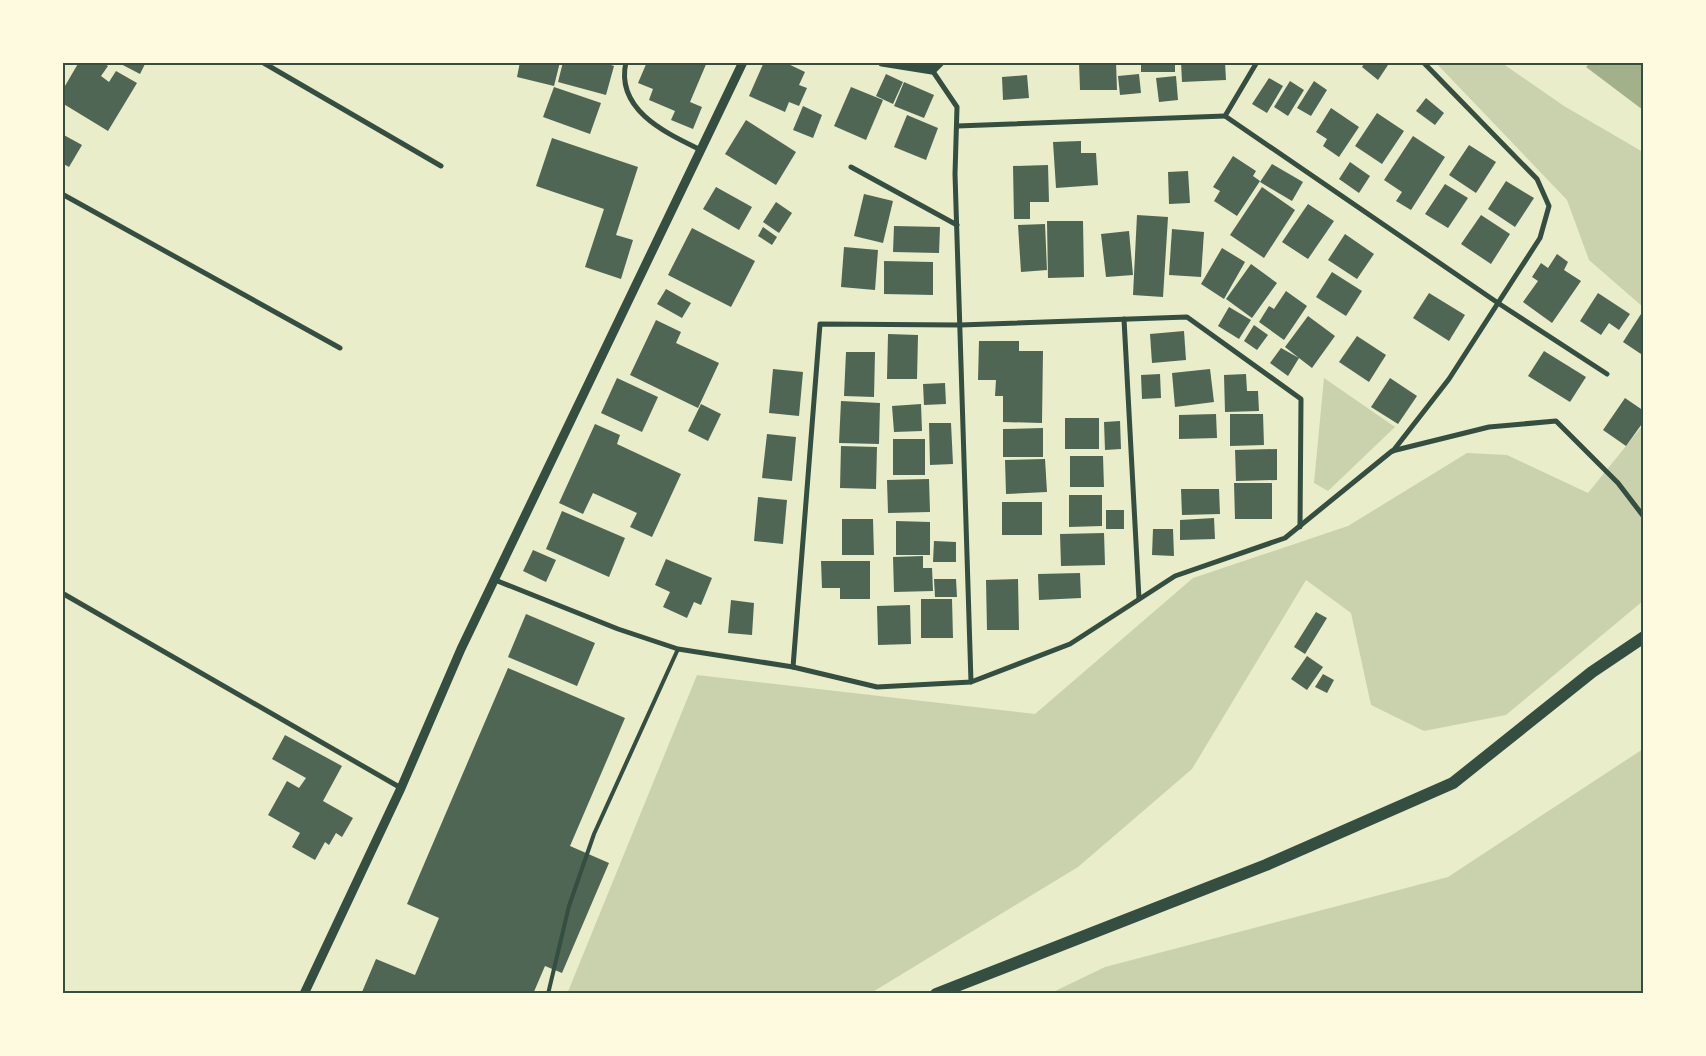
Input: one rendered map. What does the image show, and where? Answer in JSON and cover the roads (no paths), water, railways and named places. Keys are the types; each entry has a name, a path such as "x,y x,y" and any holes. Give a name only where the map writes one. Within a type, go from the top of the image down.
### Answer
{"main road":[{"path":"936,994 1266,865 1454,783 1592,672 1644,637"}],"street":[{"path":"262,62 441,166"},
{"path":"626,62 628,95 640,114 663,131 701,150"},
{"path":"304,994 401,788 461,649 743,62"},
{"path":"882,62 932,70 957,107 957,225 971,682"},
{"path":"932,70 940,62"},
{"path":"1225,116 1256,62"},
{"path":"495,580 618,629 678,650 793,667 877,687 971,682 1070,644 1175,576 1285,538 1300,528 1392,451 1448,379 1540,238 1548,206 1537,179 1423,62"},
{"path":"957,126 1225,116 1498,303 1607,374"},
{"path":"851,167 957,225"},
{"path":"62,194 340,348"},
{"path":"793,667 820,324 960,325 1187,317 1301,399 1300,528"},
{"path":"1124,319 1139,599"},
{"path":"1392,451 1489,427 1556,421 1618,483 1644,516"},
{"path":"62,593 401,788"}],"lane":[{"path":"548,994 569,906 594,834 678,650"}]}
